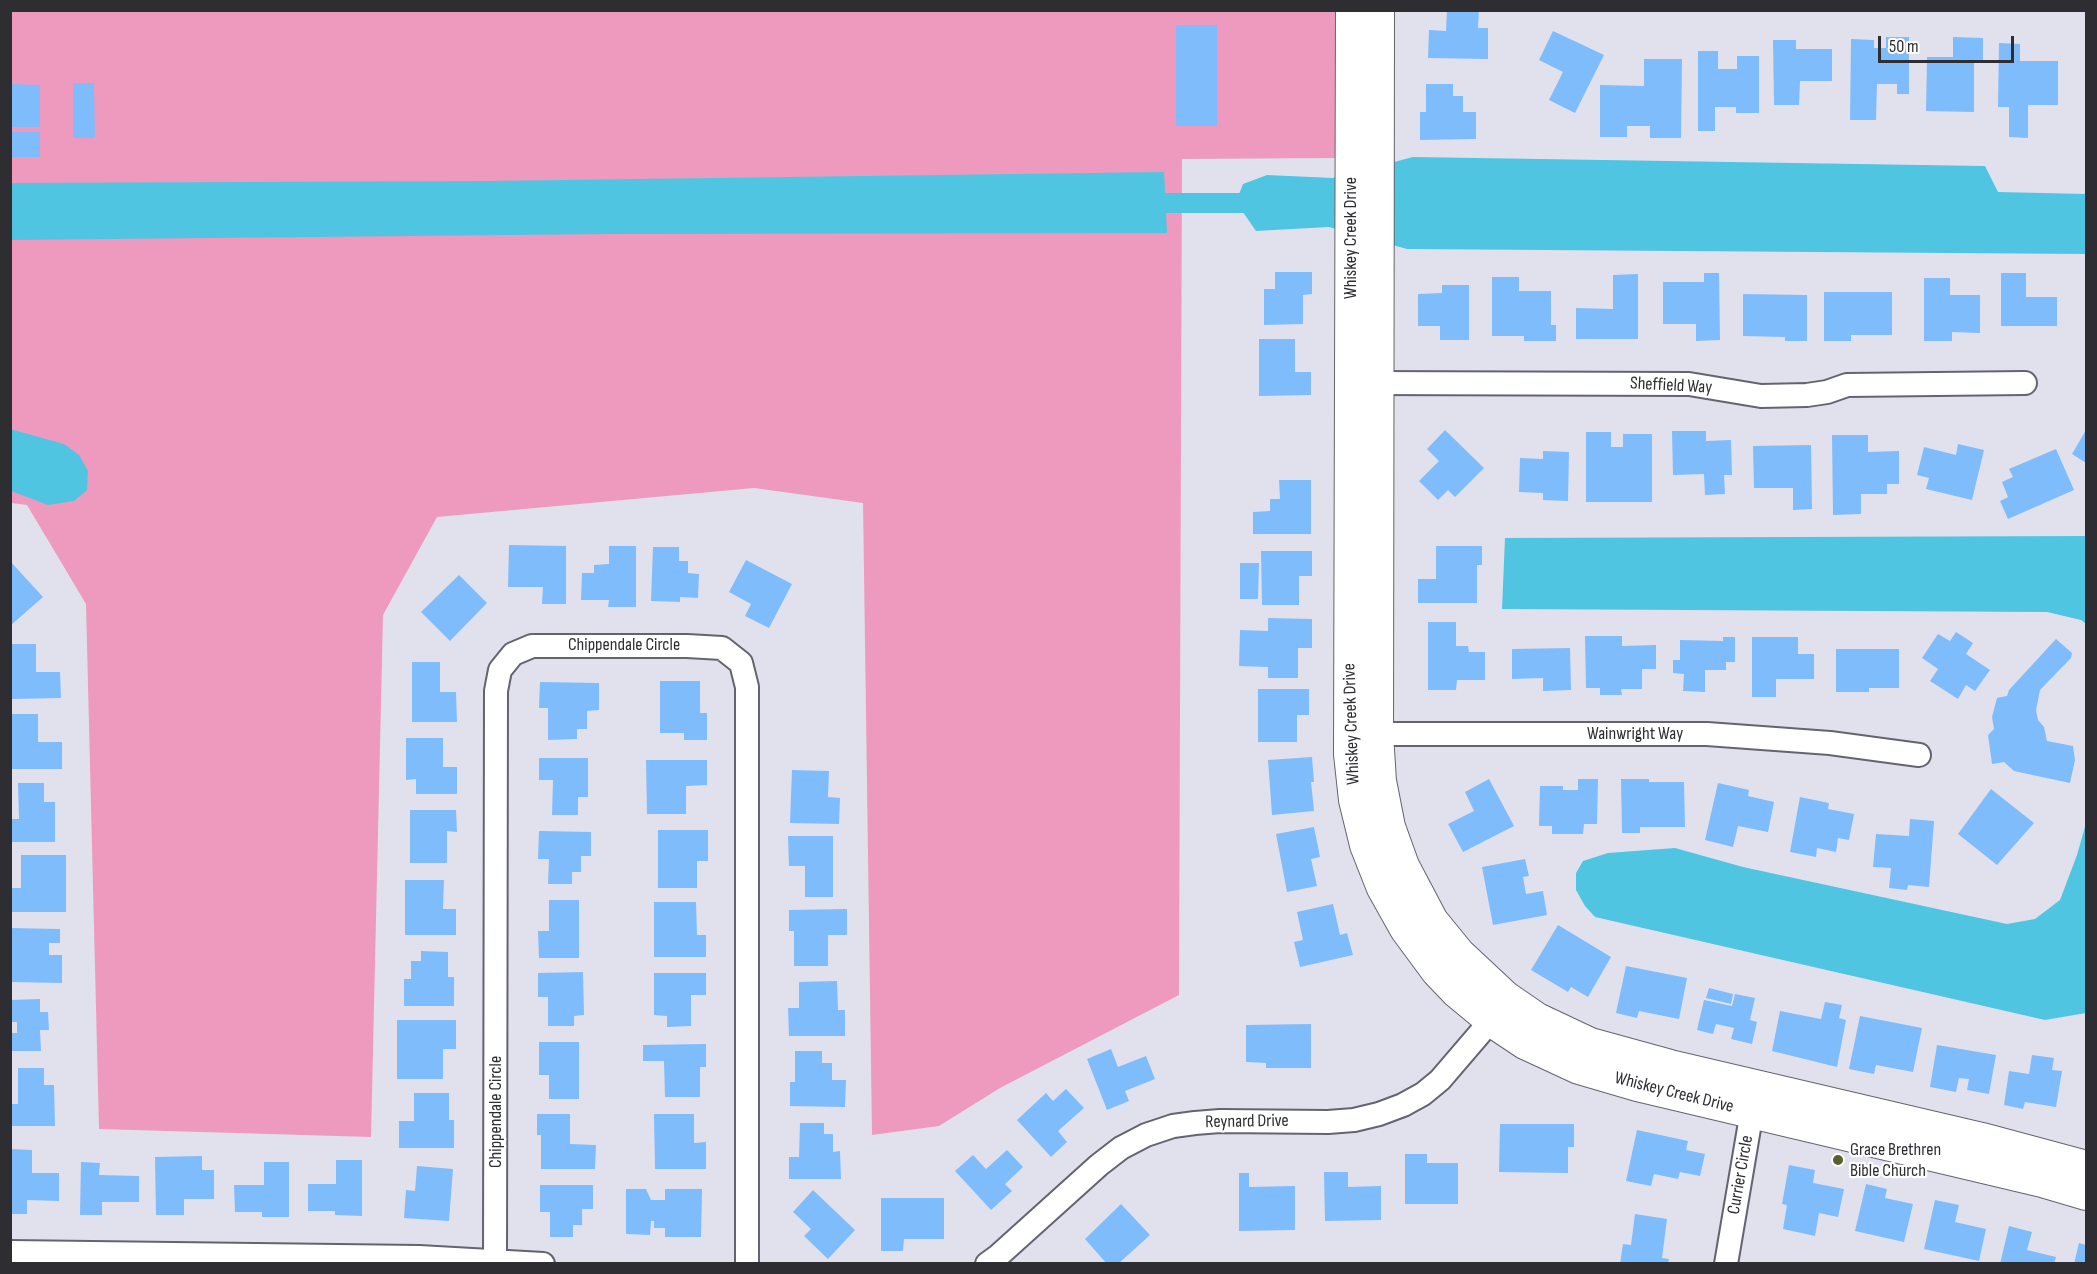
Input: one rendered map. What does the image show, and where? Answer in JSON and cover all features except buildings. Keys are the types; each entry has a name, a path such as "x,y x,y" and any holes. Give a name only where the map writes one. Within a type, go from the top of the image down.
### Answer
{"street":[{"name":"Whiskey Creek Drive","path":"1352,10 1365,158"},
{"name":"Whiskey Creek Drive","path":"1378,10 1365,158 1364,734 1380,781 1389,827 1403,866 1432,921 1459,954 1489,984 1500,1010 1537,1019 1590,1044 1670,1066 1754,1099 2086,1194"},
{"name":"Sheffield Way","path":"1365,383 1689,384 1761,396 1807,395 1827,392 1847,385 2025,383"},
{"name":"Chippendale Circle","path":"495,1260 496,691 500,670 513,654 532,646 687,646 722,648 741,663 747,687 747,1263"},
{"name":"Wainwright Way","path":"1364,734 1707,734 1830,743 1919,755"},
{"name":"Reynard Drive","path":"996,1261 1099,1165 1121,1148 1146,1135 1173,1126 1204,1122 1328,1122 1354,1120 1379,1114 1423,1094 1440,1080 1500,1010"},
{"name":"Whiskey Creek Drive","path":"1754,1099 1982,1139 2086,1167"},
{"name":"Currier Circle","path":"1726,1263 1754,1099"},
{"path":"10,1252 495,1260 543,1263"}],"shaded area":[{"path":"10,11 1340,11 1338,158 1182,159 1179,995 1000,1088 939,1126 872,1135 863,503 754,488 437,517 383,615 371,1137 99,1129 86,604 27,505 11,503"}],"water":[{"path":"1413,157 1985,166 1998,192 2086,194 2086,254 1407,249 1329,227 1256,231 1236,202 1243,184 1267,175 1333,178"},
{"path":"1164,172 1167,233 613,234 11,240 11,183 488,181"},
{"path":"10,429 64,444 79,455 88,471 87,490 74,501 48,505 11,491"},
{"path":"2086,536 2086,624 2081,620 2047,612 1502,609 1505,538"},
{"path":"2086,823 2086,1013 2045,1020 1595,917 1585,906 1576,890 1576,873 1583,861 1608,853 1675,848 1743,867 2007,924 2035,919 2060,900"}],"waterway":[{"path":"1141,203 1262,203"}],"place":[{"name":"Grace Brethren Bible Church","path":"1838,1160"}]}
